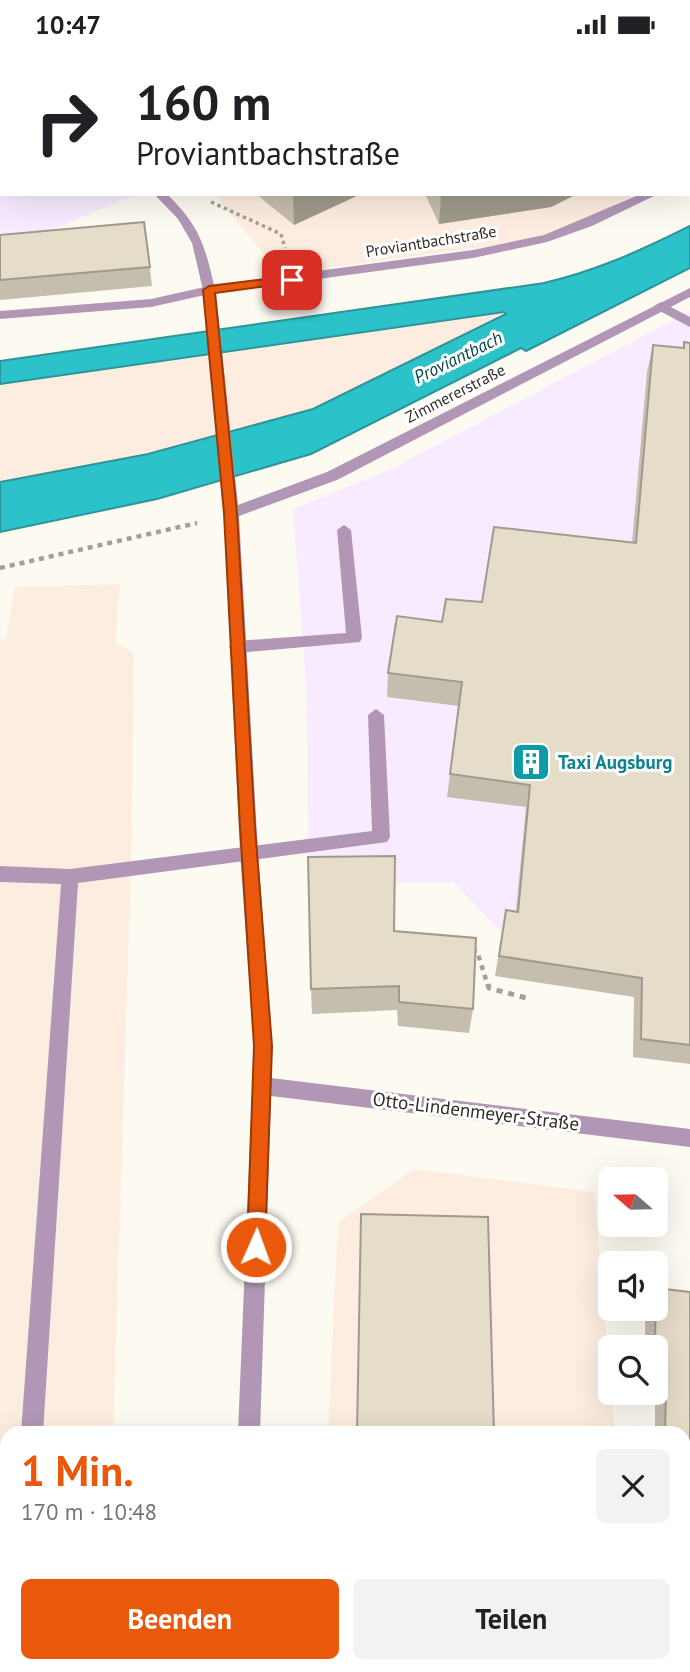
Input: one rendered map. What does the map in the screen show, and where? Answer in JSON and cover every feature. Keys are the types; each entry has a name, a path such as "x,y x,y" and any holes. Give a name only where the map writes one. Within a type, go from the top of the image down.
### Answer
{"street":[{"path":"162,196 183,217 198,243 209,290 231,513 249,853 263,1046 249,1426"},
{"name":"Proviantbachstraße","path":"0,315 151,303 209,290 473,254 547,238 648,196"},
{"name":"Zimmererstraße","path":"231,513 332,476 690,292"},
{"path":"661,306 690,323"},
{"path":"237,647 354,638 344,530"},
{"path":"0,874 71,877 381,837 376,715"},
{"path":"32,1426 71,877"},
{"name":"Otto-Lindenmeyer-Straße","path":"262,1086 690,1138"}],"path":[{"path":"202,200 216,202 281,233 292,280"},
{"path":"0,568 152,535 231,513"},
{"path":"466,949 477,951 489,988 530,999"}],"shaded area":[{"path":"0,196 133,196 14,245 0,247"},
{"path":"216,196 636,196 547,238 281,274"},
{"path":"690,311 690,892 528,935 498,930 453,882 309,884 306,685 293,509 391,469"},
{"path":"504,312 507,315 492,323 313,409 148,454 0,482 0,384"},
{"path":"120,584 115,643 134,653 131,867 113,1426 0,1426 0,639 6,639 15,587"},
{"path":"414,1169 594,1192 599,1251 598,1321 605,1321 606,1335 598,1335 598,1405 613,1405 614,1426 328,1426 338,1222"}],"water":[{"name":"Proviantbach","path":"690,226 690,268 526,351 521,348 311,454 157,499 0,532 0,482 148,454 313,409 506,314 504,312 0,384 0,361 544,283 618,259"}],"building":[{"path":"144,222 150,267 0,280 0,235"},
{"path":"684,342 690,343 690,1045 641,1039 642,978 499,956 506,910 518,912 530,785 450,774 462,682 388,673 397,616 442,622 446,599 482,602 494,527 636,543 653,345 684,348"},
{"path":"395,856 394,931 476,938 473,1009 399,1002 399,986 311,989 308,857"},
{"path":"361,1214 488,1217 494,1426 357,1426"},
{"path":"668,1289 690,1292 690,1426 665,1426 666,1405 668,1405 668,1335 655,1335 655,1321 668,1321"}],"place":[{"name":"Taxi Augsburg","path":"531,762"}],"route":[{"path":"256,1247 263,1046 247,827 231,513 209,290 292,280"}]}
